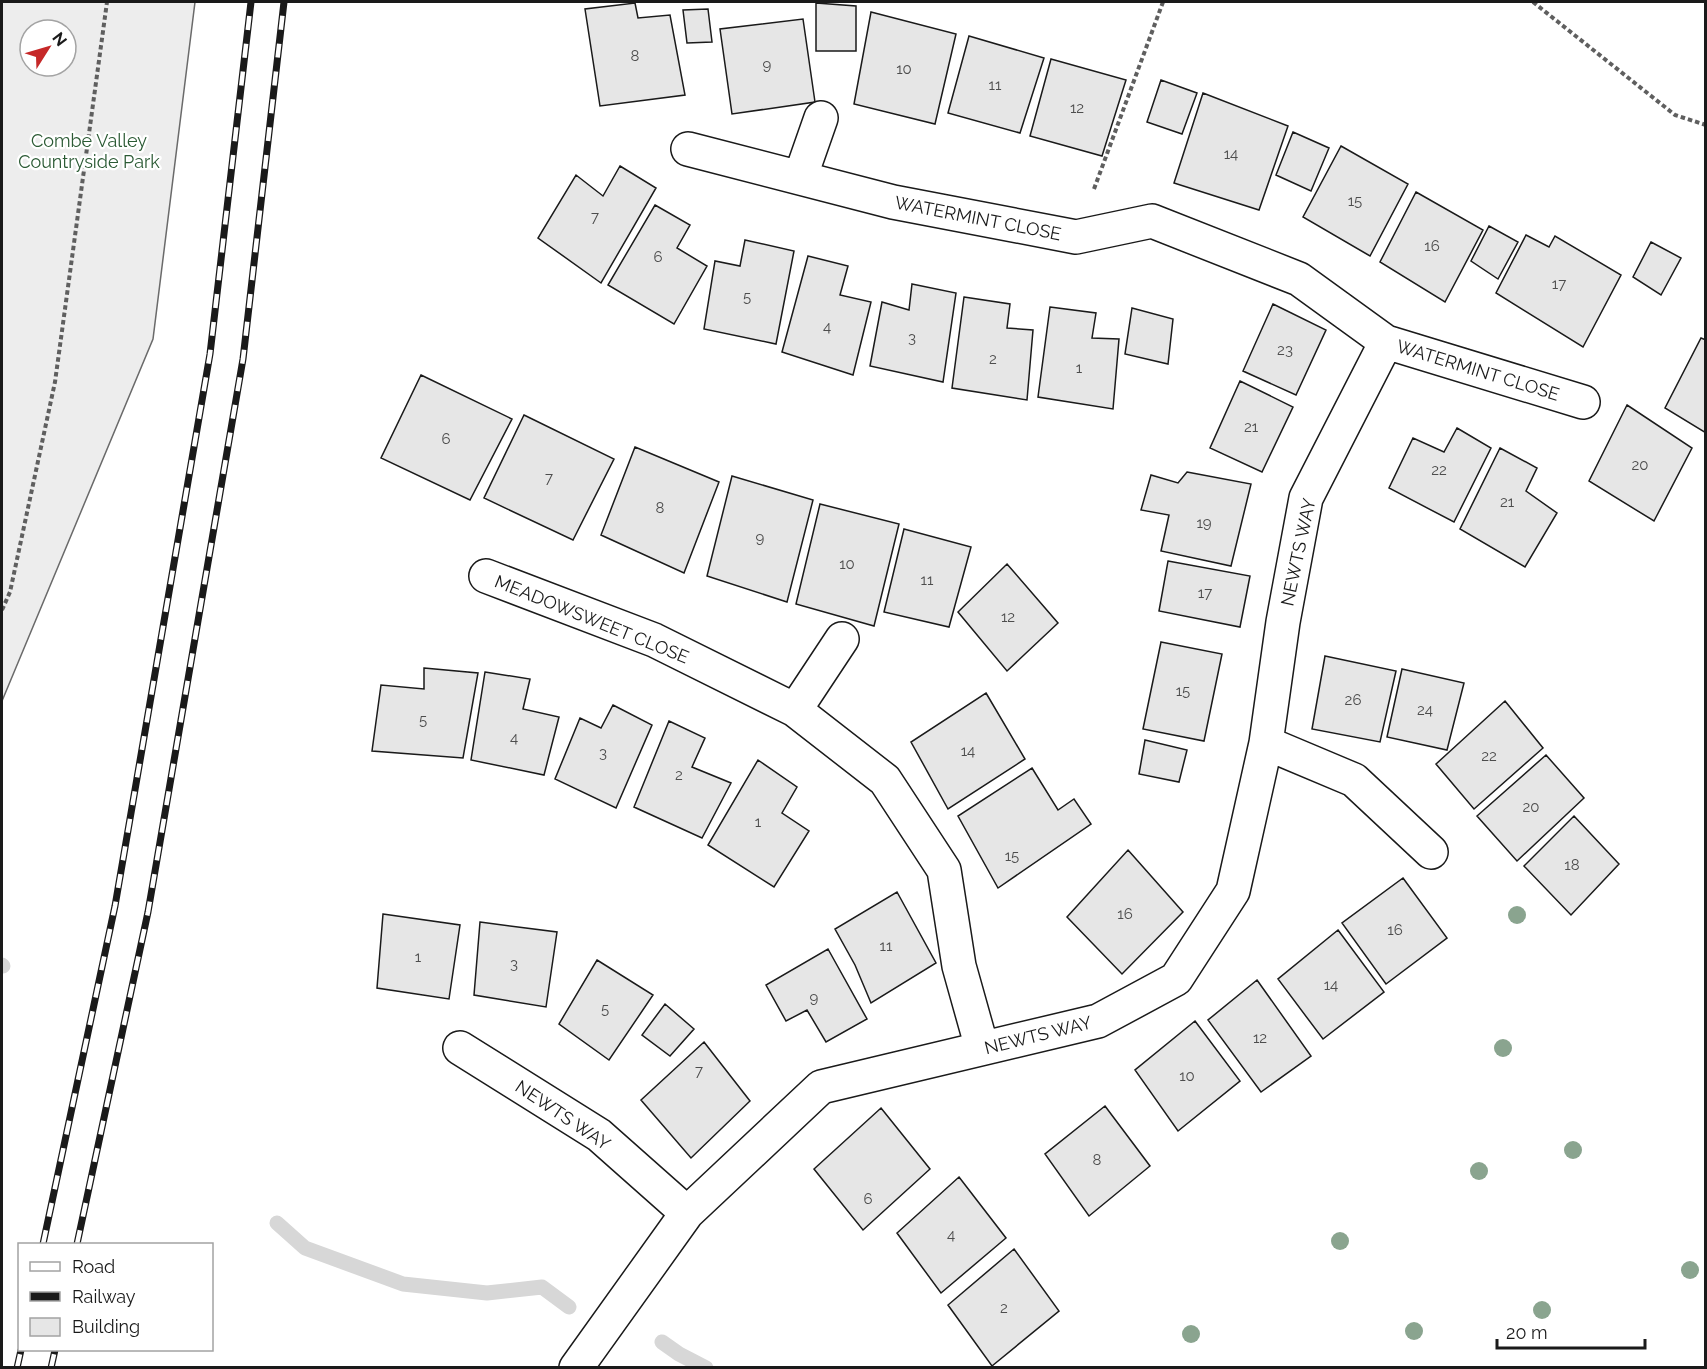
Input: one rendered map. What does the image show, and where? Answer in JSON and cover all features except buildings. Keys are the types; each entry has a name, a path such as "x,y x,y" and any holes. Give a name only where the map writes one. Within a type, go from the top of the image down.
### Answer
{"street":[{"path":"800,178 821,118"},
{"name":"WATERMINT CLOSE","path":"688,150 893,202 1076,237 1152,221 1299,279 1386,342 1583,402"},
{"name":"NEWTS WAY","path":"576,1368 687,1213 821,1087 1098,1021 1176,979 1233,891 1266,743 1306,498 1386,342"},
{"name":"MEADOWSWEET CLOSE","path":"486,576 654,640 795,710 885,780 944,870 960,966 982,1048"},
{"path":"795,710 842,639"},
{"path":"1266,743 1354,780 1431,852"},
{"name":"NEWTS WAY","path":"460,1048 599,1135 687,1213"}],"path":[{"path":"2,610 10,592 55,382 107,2"},
{"path":"1076,237 1163,2"},
{"path":"1533,2 1675,116 1706,125"}],"shaded area":[{"name":"Combe Valley Countryside Park","path":"2,2 195,2 153,339 2,701"}],"waterway":[{"path":"277,1223 305,1248 403,1284 487,1293 542,1287 569,1307"},
{"path":"662,1342 706,1368"}],"railway":[{"path":"43,1243 115,906 210,354 251,2"},
{"path":"77,1243 148,912 243,359 284,2"},
{"path":"17,1368 21,1351"},
{"path":"51,1368 55,1351"}]}
